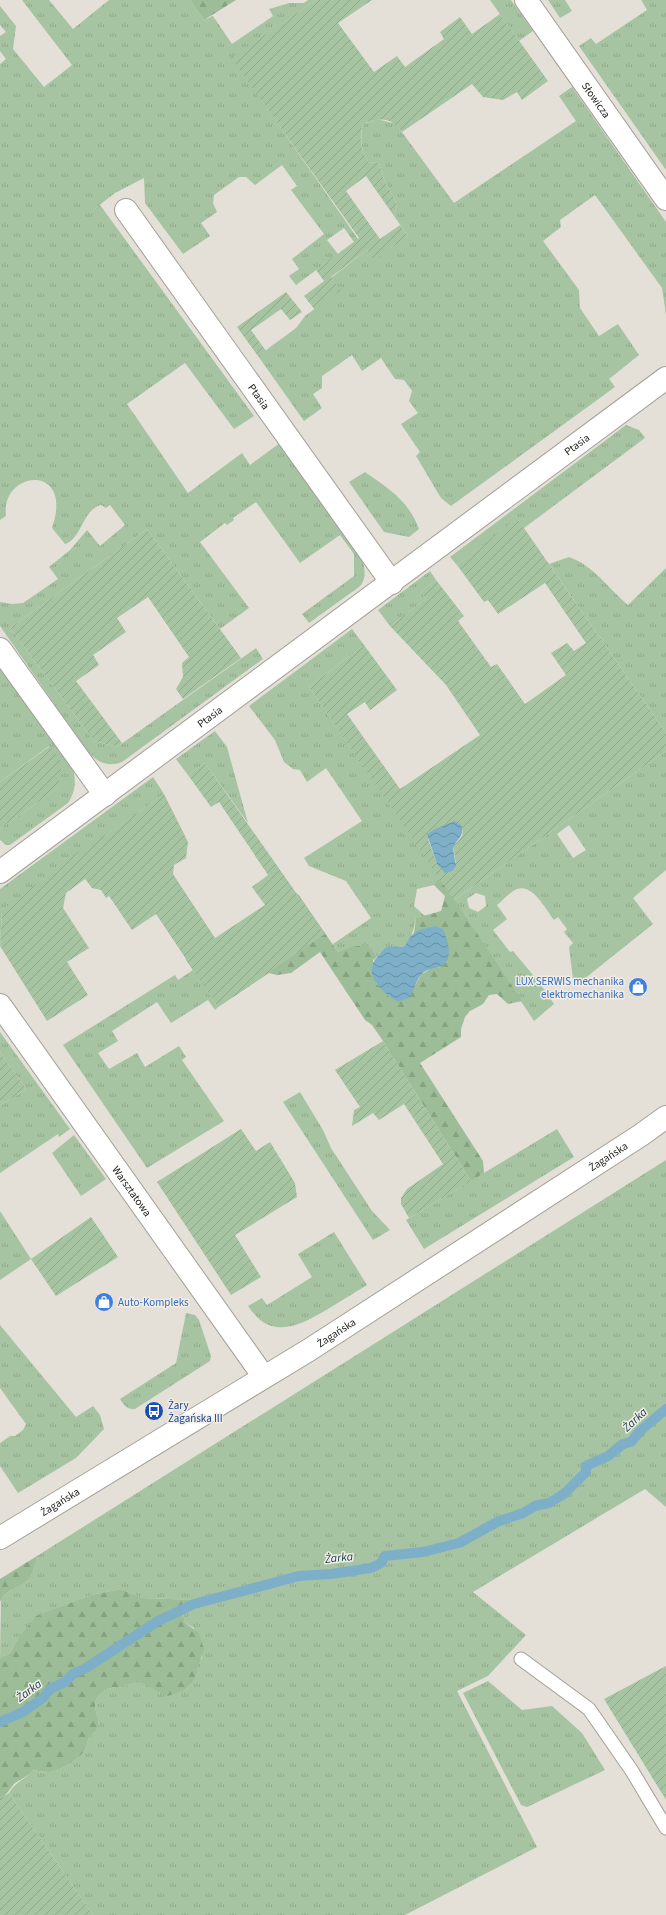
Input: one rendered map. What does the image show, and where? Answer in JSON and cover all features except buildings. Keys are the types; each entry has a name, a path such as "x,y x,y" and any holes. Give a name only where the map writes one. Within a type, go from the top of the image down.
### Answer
{"street":[{"name":"Słowicza","path":"526,0 666,199"},
{"name":"Ptasia","path":"126,210 392,583"},
{"name":"Ptasia","path":"0,872 392,583 666,378"},
{"path":"0,649 105,795"},
{"name":"Warsztatowa","path":"0,1005 264,1377"},
{"name":"Żagańska","path":"0,1538 264,1377 600,1162 666,1117"}],"lane":[{"path":"521,1658 589,1709 632,1771 666,1828"}],"green space":[{"path":"22,0 49,0 73,29 109,0 190,0 204,20 213,16 232,44 273,16 269,9 289,3 304,3 308,0 316,0 232,58 358,239 354,242 344,228 327,240 338,254 296,285 289,276 299,269 292,259 324,234 291,190 297,186 282,165 255,185 246,177 239,177 214,195 213,203 217,212 201,223 210,236 183,254 145,203 144,178 115,193 88,214 100,205 254,416 234,429 185,363 127,404 188,493 242,453 250,465 280,443 362,556 365,572 364,580 359,587 309,623 302,614 354,576 354,554 340,535 300,563 256,502 233,518 234,520 227,525 225,523 200,542 249,608 220,629 147,529 10,628 94,741 117,747 256,648 263,659 122,762 116,764 106,764 101,762 89,753 0,626 0,602 12,604 23,603 58,579 49,567 70,550 87,530 100,546 125,525 110,505 106,508 101,505 90,512 79,531 71,541 65,544 52,528 56,507 54,492 46,483 35,480 24,482 14,489 7,501 6,516 0,520 0,64 6,59 0,51 0,36 6,32 0,25 0,6 16,26 13,49 44,87 72,65"},
{"path":"190,0 236,0 204,20"},
{"path":"316,0 372,0 338,23 374,72 397,56 405,67 444,39 440,32 460,17 472,34 500,14 548,81 522,100 517,92 503,100 483,97 472,84 402,132 394,123 389,121 374,120 363,124 361,134 362,148 369,162 379,163 384,179 397,204 394,216 366,176 346,191 380,239 400,225 408,236 374,260 367,250 331,277 341,290 315,310 304,296 324,281 316,270 359,238 231,58"},
{"path":"490,0 511,0 533,31 519,41"},
{"path":"548,0 565,0 572,11 560,18"},
{"path":"641,0 666,0 666,170 579,46 591,38 596,44 647,10"},
{"path":"572,87 666,222 666,315 662,288 595,195 560,220 561,227 543,241 579,290 580,308 599,336 618,324 639,355 609,379 615,387 451,506 441,498 416,456 420,452 401,424 418,413 409,401 412,391 404,380 395,379 381,358 362,371 352,355 322,376 322,388 313,394 322,408 304,421 258,356 296,328 305,316 340,290 331,278 367,250 374,259 408,236 394,216 397,204 384,179 379,163 369,162 364,153 361,139 363,124 377,119 396,124 454,203 576,121 559,96"},
{"path":"286,292 302,312 290,320 281,309 251,330 266,351 258,356 237,327"},
{"path":"626,425 639,430 645,438 524,528 517,519 457,565 450,557"},
{"path":"365,472 390,490 404,503 415,519 419,529 409,537 384,532 349,482"},
{"path":"517,518 666,733 666,751 454,900 309,687 364,645 397,690 370,710 365,702 347,714 400,789 480,735 446,685 390,626 426,599 421,592 436,580 464,616 458,621 491,667 497,664 525,704 566,675 551,653 567,643 574,651 586,643 545,583 498,614 488,600 484,602 457,565","holes":["463,830 462,836 453,847 456,863 437,864 428,839"]},
{"path":"147,529 241,658 183,699 176,689 183,677 182,663 189,657 148,597 117,618 126,632 93,655 99,665 76,681 122,743 117,747 94,741 10,628"},
{"path":"569,557 593,571 628,605 666,568 666,733 549,564"},
{"path":"430,571 436,580 421,592 426,599 390,626 378,610"},
{"path":"352,629 364,645 309,687 440,878 434,885 417,889 414,906 425,916 416,918 411,936 406,944 399,947 386,948 377,957 373,950 350,947 338,952 333,944 371,918 346,881 309,866 304,858 362,821 326,768 307,782 300,770 293,769 284,762 275,740 249,706"},
{"path":"0,661 71,762 75,778 73,793 68,803 10,845 6,845 0,840 0,829 58,788 49,746 0,782"},
{"path":"215,731 227,747 248,823 205,763 188,775 176,759"},
{"path":"50,746 62,763 58,788 0,829 0,782"},
{"path":"666,751 666,870 633,898 653,924 574,987 569,947 573,943 564,932 567,929 558,917 554,920 538,898 523,888 514,890 497,905 507,919 493,930 510,952 513,951 538,981 554,1004 534,1021 454,900","holes":["569,825 586,850 573,858 557,834","476,893 485,896 486,906 478,912 469,908 467,899"]},
{"path":"205,763 325,934 218,1007 156,914 132,930 109,896 106,898 101,890 92,888 85,879 66,893 63,908 89,948 67,962 88,995 47,1021 0,946 2,910 103,833 105,836 164,794 188,842 186,858 174,865 173,874 215,938 265,905 252,887 268,875 219,802 211,807 188,775"},
{"path":"153,777 164,794 2,910 0,946 0,889"},
{"path":"440,878 522,1001 508,1004 497,994 489,995 483,1004 470,1011 465,1017 461,1029 461,1037 420,1063 483,1161 484,1173 471,1181 383,1041 372,1025 365,1020 320,952 291,973 277,975 269,973 218,1007 186,960 190,954 298,894 338,952 350,947 367,945 373,950 377,957 373,960 376,983 390,997 415,986 421,975 430,969 440,967 418,931 414,933 416,918 441,911 445,896 434,885"},
{"path":"193,970 218,1007 215,1010 208,1000 171,1023 157,1002 112,1031 118,1041 98,1053 109,1069 137,1053 145,1067 179,1046 186,1057 182,1060 224,1121 147,1168 63,1045 175,975 178,980"},
{"path":"0,1032 70,1129 59,1137 58,1134 0,1173 0,1106 26,1089 0,1052"},
{"path":"383,1041 471,1181 409,1218 401,1204 401,1198 407,1189 443,1164 404,1104 379,1120 373,1113 352,1126 354,1110 360,1107 335,1070"},
{"path":"0,1052 26,1089 0,1106"},
{"path":"300,1092 323,1130 331,1148 372,1211 390,1230 373,1240 283,1102"},
{"path":"241,1129 256,1151 270,1142 295,1183 297,1197 235,1235 261,1277 231,1295 157,1182"},
{"path":"557,1129 574,1157 424,1249 406,1220"},
{"path":"74,1135 106,1179 81,1196 52,1153"},
{"path":"666,1160 666,1408 639,1430 630,1442 622,1444 607,1456 585,1466 585,1472 564,1493 549,1502 535,1505 522,1513 497,1521 458,1542 424,1550 397,1552 384,1555 380,1562 371,1566 329,1573 301,1573 197,1600 142,1598 121,1589 91,1595 37,1616 18,1638 10,1653 0,1658 1,1599 8,1592 21,1585 28,1579 33,1571 37,1556"},
{"path":"0,1211 31,1259 0,1280"},
{"path":"91,1217 118,1257 56,1296 31,1259"},
{"path":"334,1232 367,1285 328,1309 296,1325 276,1327 266,1324 257,1317 248,1306 262,1298 267,1305 312,1277 298,1254"},
{"path":"186,1313 195,1315 199,1320 211,1356 210,1361 135,1409 128,1408 120,1399 176,1363"},
{"path":"0,1325 76,1417 93,1406 100,1415 104,1429 76,1458 18,1493 0,1466 0,1443 10,1436 15,1436 23,1430 26,1424 0,1388"},
{"path":"666,1410 666,1507 645,1489 473,1592 526,1635 488,1676 457,1691 537,1847 405,1915 93,1915 9,1793 15,1785 33,1770 49,1772 58,1770 69,1764 83,1753 89,1738 97,1729 98,1722 95,1705 98,1697 105,1690 114,1687 123,1688 138,1682 151,1686 160,1693 186,1689 193,1682 196,1668 202,1657 194,1628 185,1623 183,1614 186,1608 219,1596 299,1576 331,1575 371,1569 381,1563 385,1557 423,1553 459,1544 498,1522 523,1514 536,1507 550,1504 565,1494 587,1472 586,1467 608,1457 623,1445 631,1443 640,1431"},
{"path":"37,1556 31,1576 22,1584 9,1591 0,1602 0,1579"},
{"path":"121,1589 142,1598 197,1600 157,1619 85,1666 71,1671 63,1679 49,1687 43,1697 3,1721 0,1720 0,1658 10,1653 18,1638 36,1616 91,1595"},
{"path":"186,1608 183,1614 185,1623 198,1632 204,1649 193,1682 186,1689 168,1696 146,1684 136,1682 123,1688 114,1687 105,1690 98,1697 95,1705 98,1722 97,1729 89,1738 83,1753 69,1764 58,1770 45,1772 33,1770 14,1784 7,1793 0,1798 0,1723 23,1713 44,1699 51,1690 65,1683 73,1674 86,1670 158,1622"},
{"path":"666,1666 666,1800 604,1699"},
{"path":"488,1681 522,1710 552,1706 582,1733 605,1770 527,1807 521,1805 463,1693"},
{"path":"9,1793 93,1915 0,1915 0,1798"}],"water":[{"path":"455,821 461,825 462,829 461,835 453,849 456,866 452,871 445,873 437,864 427,834"},
{"path":"435,926 443,929 445,934 449,951 447,961 439,967 424,972 418,979 409,998 398,1002 380,988 376,982 373,976 373,963 386,948 403,946 417,931"}],"waterway":[{"name":"Żarka","path":"0,1722 23,1712 43,1698 50,1689 65,1682 73,1674 86,1668 158,1621 194,1604 299,1576 331,1574 371,1568 381,1563 385,1556 423,1552 459,1543 497,1522 523,1513 535,1506 549,1503 564,1494 586,1472 586,1466 608,1456 623,1444 631,1442 640,1431 666,1409"}],"place":[{"name":"LUX SERWIS mechanika elektromechanika","path":"638,987"},
{"name":"Auto-Kompleks","path":"104,1302"},
{"name":"Żary Żagańska III","path":"154,1411"}]}
